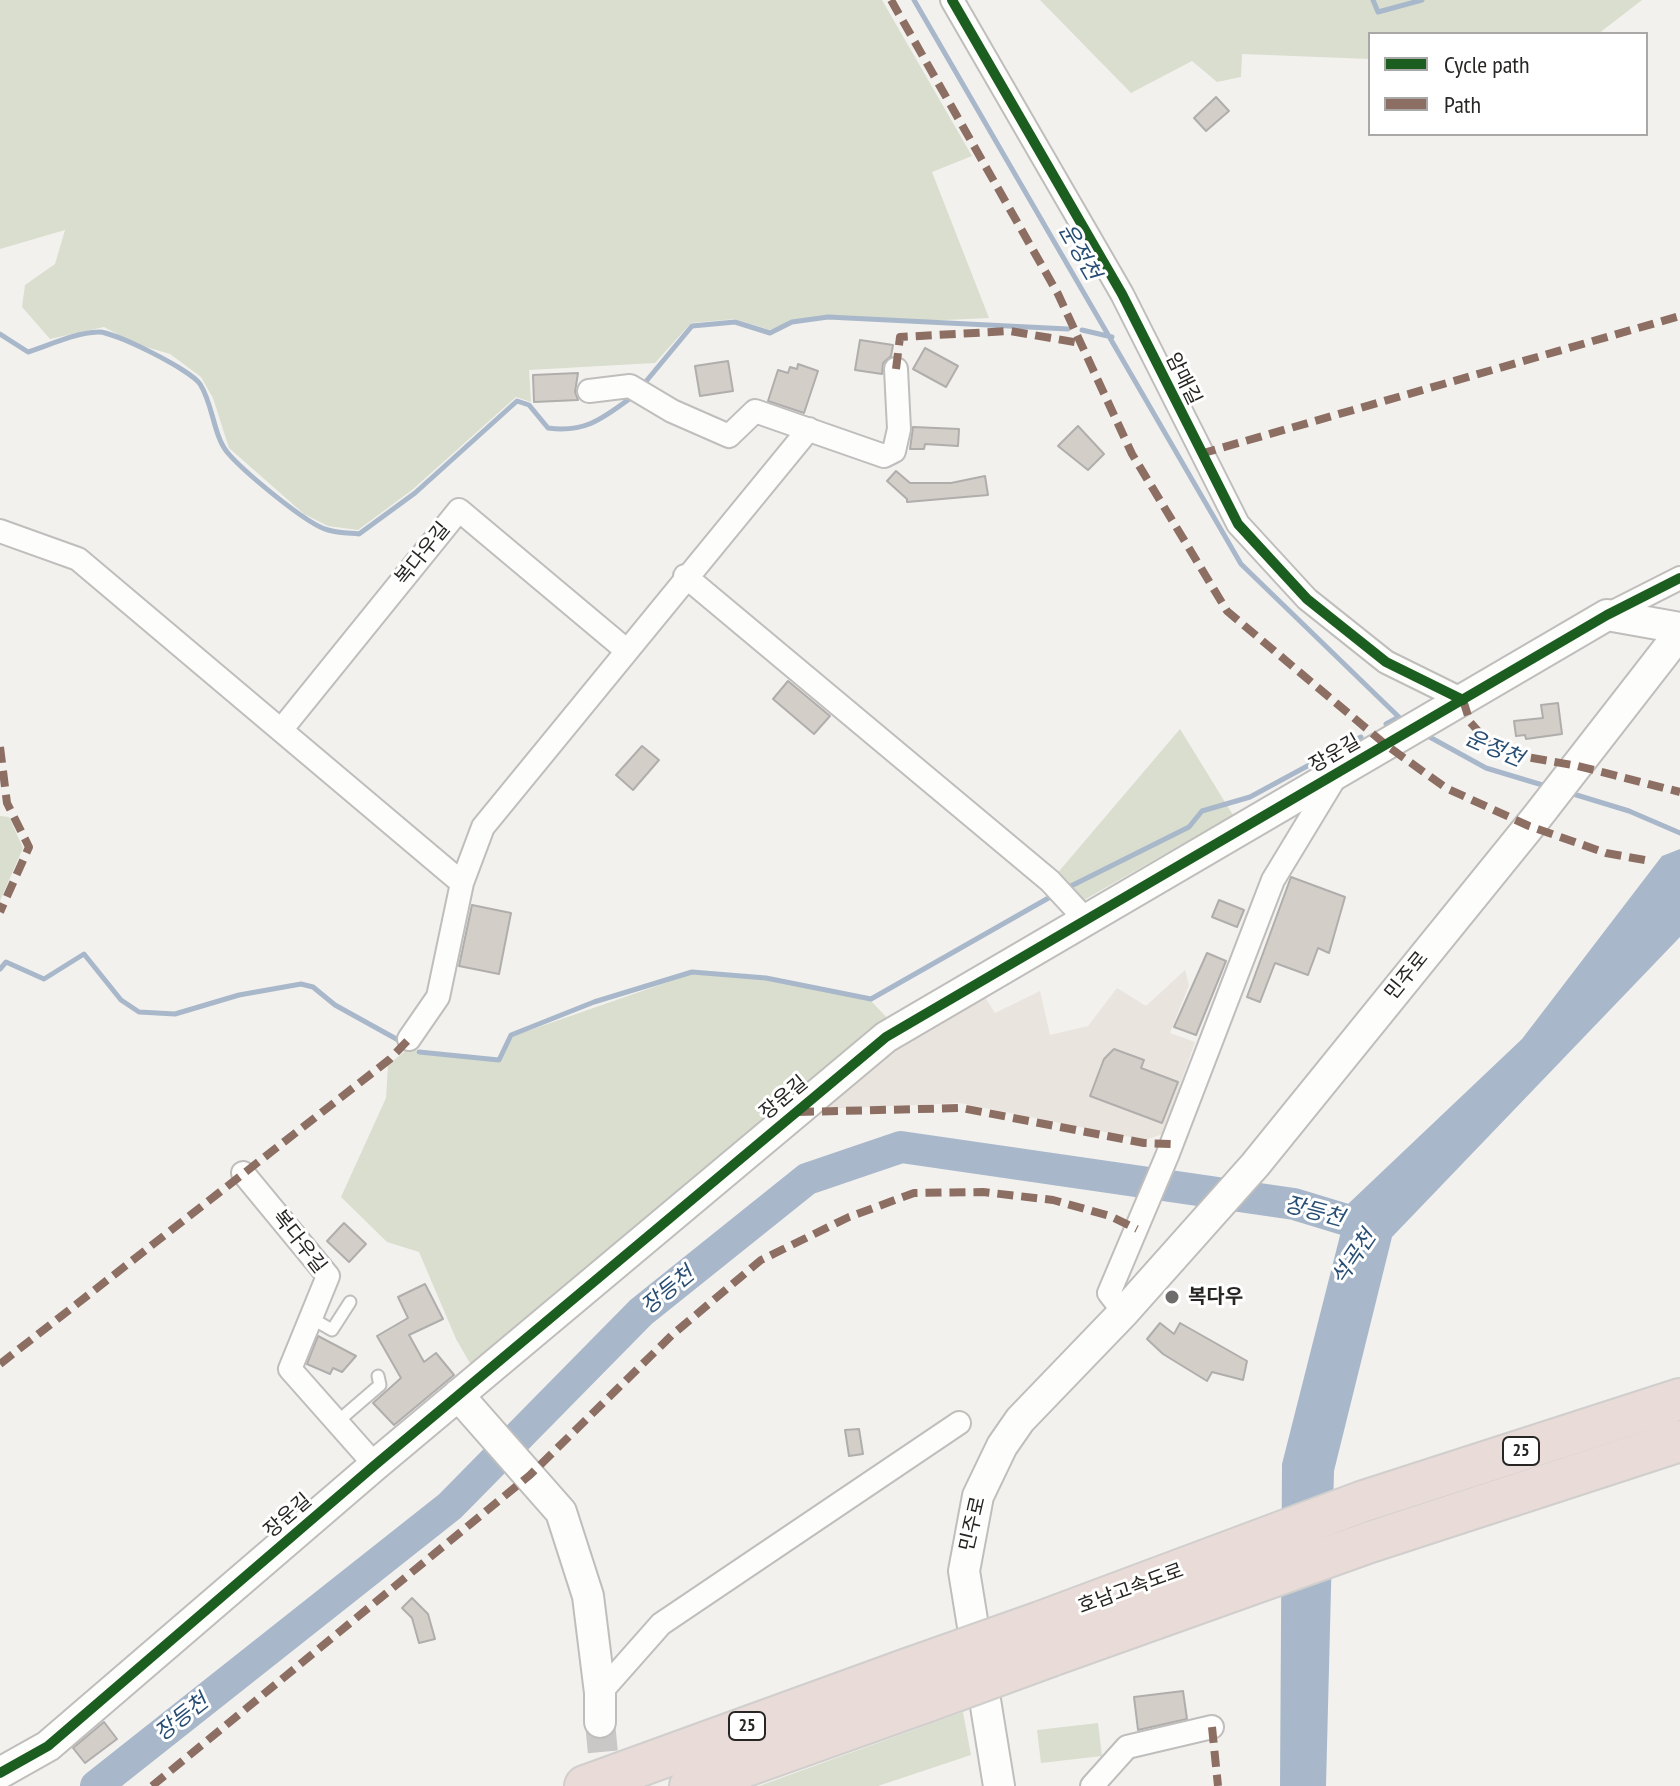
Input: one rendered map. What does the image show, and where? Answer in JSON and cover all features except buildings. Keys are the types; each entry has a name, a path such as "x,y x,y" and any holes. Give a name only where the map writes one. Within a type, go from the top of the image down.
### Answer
{"highway":[{"name":"호남고속도로","path":"585,1786 917,1685 1196,1583 1361,1502 1680,1399"},
{"name":"호남고속도로","path":"1196,1583 1370,1542 1680,1441"},
{"name":"호남고속도로","path":"690,1786 917,1685"}],"street":[{"name":"암매길","path":"952,0 1122,294 1238,524 1307,599 1386,662 1454,705"},
{"path":"589,391 630,386 672,411 729,436 755,411 884,456 894,451 899,429 896,369"},
{"path":"409,1039 438,997 462,883 483,827 685,576 809,429"},
{"name":"복다우길","path":"281,730 459,510 626,650"},
{"path":"0,531 78,559 462,883"},
{"path":"685,576 1050,881 1086,920"},
{"name":"장운길","path":"0,1773 48,1746 375,1465 886,1037 1607,615 1680,578"},
{"path":"1607,615 1680,630"},
{"name":"민주로","path":"999,1786 964,1571 971,1520 988,1471 1020,1420 1124,1312 1255,1165 1569,777 1680,630"},
{"path":"1124,1312 1109,1293 1167,1156 1273,880 1339,772"},
{"name":"복다우길","path":"243,1173 328,1276 290,1369 375,1465"},
{"path":"458,1395 561,1512 588,1596 600,1708"},
{"path":"600,1708 661,1624 959,1423"},
{"path":"1092,1786 1127,1747 1212,1727"}],"lane":[{"path":"311,1318 332,1330 350,1302"},
{"path":"337,1422 380,1385 378,1376"}],"shaded area":[{"path":"1185,970 1189,985 1170,1033 1195,1042 1163,1134 1145,1140 960,1103 820,1109 894,1043 982,992 995,1013 1040,991 1050,1035 1088,1026 1117,988 1146,1006"}],"green space":[{"path":"0,0 882,0 972,156 932,172 989,318 919,320 821,317 787,323 770,330 735,319 691,323 655,363 529,370 531,402 516,397 412,490 358,530 328,526 304,514 229,448 213,398 201,377 170,354 136,344 104,327 50,339 22,307 25,285 55,264 65,230 0,249"},
{"path":"1040,0 1642,0 1601,32 1368,32 1368,59 1242,54 1241,77 1217,82 1192,61 1131,93"},
{"path":"1180,729 1233,815 1084,900 1055,876"},
{"path":"0,816 9,817 23,848 0,901"},
{"path":"691,974 766,979 871,1001 894,1025 475,1372 456,1339 419,1252 387,1242 341,1197 386,1098 388,1065 415,1043 417,1054 500,1061 513,1036"},
{"path":"963,1712 971,1755 878,1786 759,1786"},
{"path":"1098,1723 1102,1756 1041,1763 1037,1730"}],"water":[{"name":"석곡천","path":"1680,849 1680,937 1392,1237 1334,1471 1326,1786 1280,1786 1282,1464 1348,1204 1522,1039 1662,856"}],"waterway":[{"name":"운정천","path":"914,0 1241,564 1404,722"},
{"path":"1373,0 1378,12 1422,0"},
{"path":"643,385 692,326 735,322 770,333 792,322 828,317 1068,329"},
{"path":"1082,330 1112,337"},
{"path":"0,334 28,352 71,337 106,333 168,361 200,384 222,445 235,460 305,518 328,530 344,533 359,534 415,493 517,401 529,405 548,428 561,429 593,422 632,397"},
{"path":"1386,724 1397,718"},
{"name":"운정천","path":"1426,735 1486,768 1549,787"},
{"path":"1071,886 1189,827 1202,811 1250,797 1361,737"},
{"name":"운정천","path":"1570,793 1629,811 1680,833"},
{"path":"419,1052 499,1060 511,1035 594,1002 692,972 766,978 871,999 1052,896"},
{"path":"0,969 6,962 44,979 84,954 121,1000 139,1012 175,1014 239,995 301,984 313,987 335,1005 400,1041"},
{"name":"장등천","path":"96,1786 450,1506 641,1312 807,1179 901,1147 1294,1204 1373,1228"}],"tunnel":[{"path":"600,1722 606,1786"}],"marked path":[{"path":"891,0 1058,294 1132,454 1227,611 1386,745 1446,788 1529,826 1606,853 1650,861"},
{"path":"1200,454 1680,316"},
{"path":"896,369 900,337 1010,331 1080,343"},
{"path":"1463,700 1470,722 1488,742 1515,755 1578,766 1680,792"},
{"path":"0,747 7,803 29,847 0,912"},
{"path":"0,1364 390,1059 409,1039"},
{"path":"798,1112 961,1108 1144,1143 1171,1144"},
{"path":"152,1786 530,1475 672,1335 761,1260 849,1217 914,1193 983,1192 1053,1200 1110,1216 1137,1229"},
{"path":"1212,1727 1218,1786"}],"cycle path":[{"path":"952,0 1122,294 1238,524 1307,599 1386,662 1463,700"},
{"path":"0,1773 48,1746 375,1465 886,1037 1607,615 1680,578"}],"place":[{"name":"복다우","path":"1172,1297"}]}
